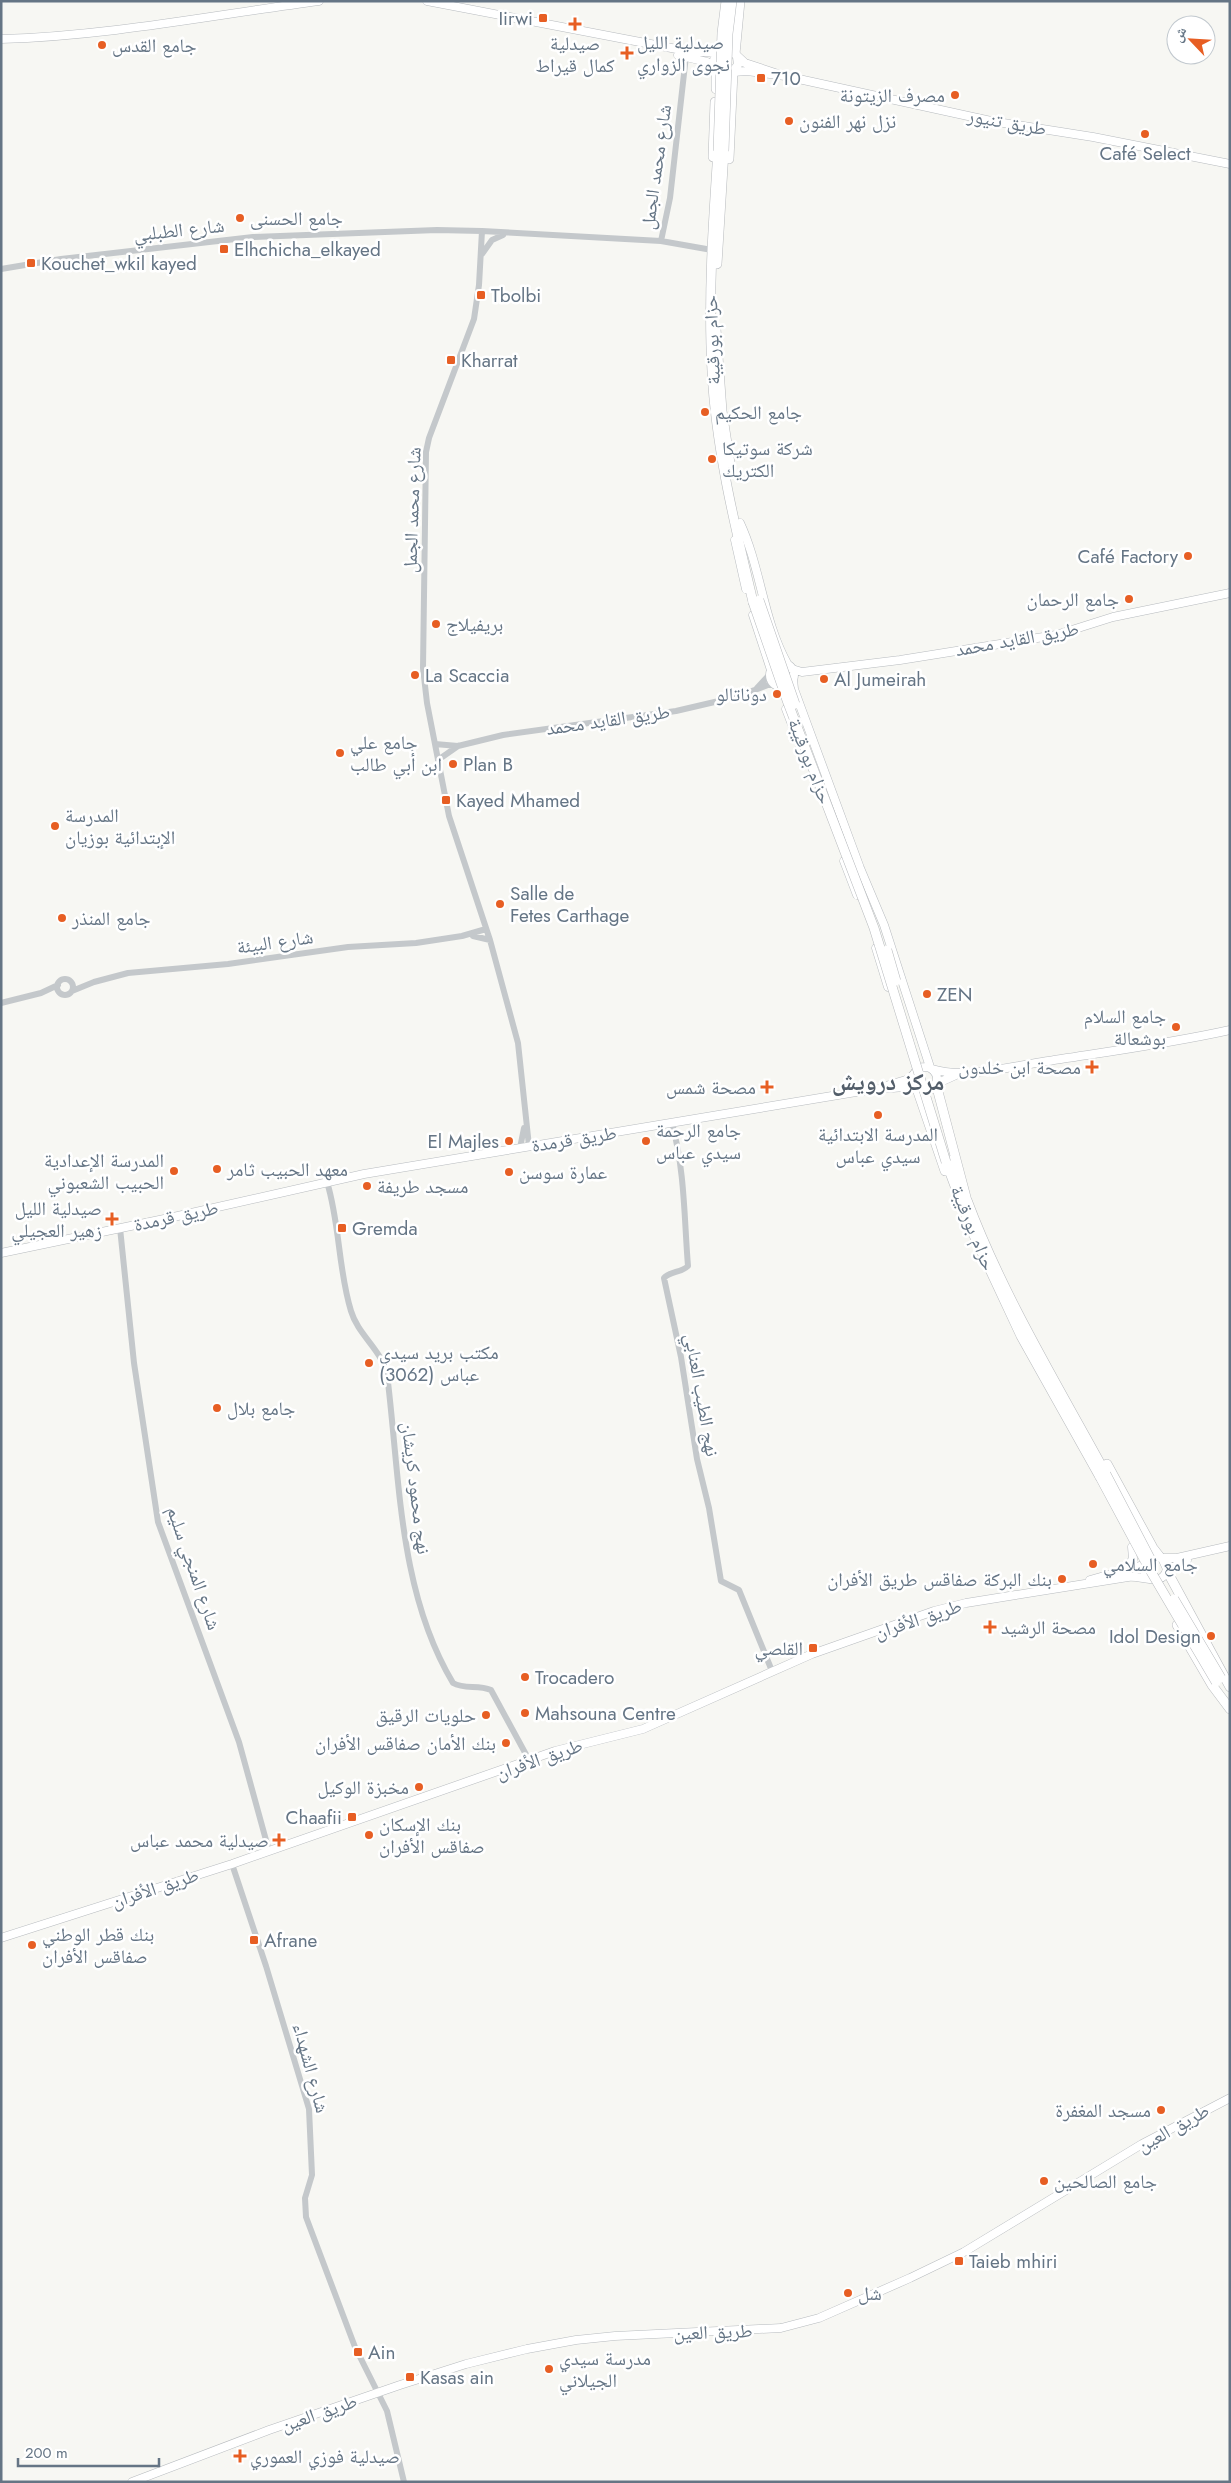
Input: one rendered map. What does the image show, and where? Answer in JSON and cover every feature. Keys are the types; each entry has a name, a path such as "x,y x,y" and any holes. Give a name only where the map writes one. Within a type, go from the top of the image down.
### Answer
{"highway":[{"path":"717,53 724,1"},
{"name":"حزام بورقيبة","path":"721,151 724,1"},
{"name":"حزام بورقيبة","path":"732,1 728,34 715,250 712,371 716,412 737,523 756,601 880,927 971,1229 1021,1336 1058,1394 1103,1475 1150,1570 1218,1680"},
{"path":"736,56 740,1"},
{"path":"715,69 709,228 715,250"},
{"path":"715,250 725,214 733,72"},
{"path":"936,1084 964,1203"},
{"path":"918,1089 942,1164 964,1203"},
{"path":"1058,1394 1082,1453 1143,1565"},
{"path":"1058,1394 1097,1446 1153,1548 1161,1557"},
{"path":"1167,1571 1230,1687"},
{"path":"1148,1579 1212,1685 1230,1708"},
{"path":"1218,1680 1230,1694"},
{"path":"1218,1680 1230,1708"}],"main road":[{"path":"1,40 103,32 319,1"},
{"path":"427,1 496,13 686,52 717,53 728,50 736,56 738,65 733,72 725,75 707,62 620,42 604,36"},
{"path":"715,69 713,60 717,53"},
{"name":"طريق تنيور","path":"736,56 745,63 785,76"},
{"name":"طريق تنيور","path":"733,72 747,71 785,76 991,120 1093,137 1230,164"},
{"path":"737,523 750,542 770,619 790,667 793,679 785,687 776,686 771,681 738,561 737,523"},
{"name":"طريق القايد محمد","path":"790,667 802,672 900,660 1056,635 1113,617 1230,593"},
{"path":"770,672 780,663 790,667"},
{"name":"طريق القايد محمد","path":"793,679 802,672"},
{"name":"حزام بورقيبة","path":"793,679 794,689 860,868 884,925 931,1068"},
{"name":"حزام بورقيبة","path":"776,686 870,930 914,1074"},
{"path":"829,821 842,816"},
{"path":"880,962 895,959"},
{"path":"965,1072 936,1084 930,1090 918,1089 913,1082 914,1074 923,1066 965,1072 1130,1050 1230,1030"},
{"path":"931,1068 936,1074 936,1084"},
{"name":"طريق قرمدة","path":"1,1253 327,1182 529,1146 883,1088 909,1079 914,1074"},
{"name":"طريق قرمدة","path":"883,1088 918,1089"},
{"path":"1124,1571 1133,1559 1132,1546"},
{"path":"1210,1551 1184,1561 1167,1571 1162,1579 1148,1579 1143,1571 1143,1565 1150,1557 1176,1558 1230,1546"},
{"path":"1161,1557 1167,1564 1167,1571"},
{"path":"1174,1585 1175,1573 1184,1561"},
{"name":"طريق الأفران","path":"1076,1585 1143,1565"},
{"name":"طريق الأفران","path":"1,1938 232,1864 529,1760 656,1724 812,1654 942,1609 966,1603 1128,1576 1148,1579"},
{"name":"طريق العين","path":"132,2482 269,2430 466,2364 551,2344 615,2336 772,2329 818,2318 964,2252 1142,2144 1230,2098"}],"street":[{"name":"شارع محمد الجمل","path":"529,1146 525,1122 519,1048 490,940 449,816 423,668 426,452 429,438 474,319 482,231 662,241 670,198 686,56"},
{"name":"شارع الطبلبي","path":"1,270 61,259 253,237 437,230 482,231"},
{"path":"481,258 492,240 508,233"},
{"path":"662,241 715,250"},
{"name":"طريق القايد محمد","path":"756,689 770,672"},
{"name":"طريق القايد محمد","path":"435,744 458,746 503,735 676,711 736,697 756,689 776,686"},
{"name":"طريق القايد محمد","path":"438,760 458,746"},
{"path":"472,934 478,929 482,919"},
{"name":"شارع البيئة","path":"72,991 94,982 141,971 228,964 348,947 416,943 487,931"},
{"path":"472,934 490,940"},
{"path":"1,1003 41,993 62,981 69,981 72,986 72,991 68,995 41,993"},
{"name":"شارع البيئة","path":"69,981 94,982"},
{"path":"58,985 61,994"},
{"name":"شارع محمد الجمل","path":"520,1148 525,1122"},
{"name":"نهج الطيب العنابي","path":"672,1123 679,1148 685,1191 688,1266 682,1271 667,1274 664,1278 681,1358 697,1459 709,1508 721,1581 739,1590 772,1671"},
{"name":"نهج محمود كريشان","path":"327,1182 335,1214 345,1286 351,1311 358,1328 380,1356 387,1374 402,1515 417,1594 425,1619 453,1683 462,1686 475,1685 491,1690 529,1760"},
{"name":"شارع المنجي سليم","path":"120,1228 138,1396 158,1522 239,1742 269,1851"},
{"name":"شارع الشهداء","path":"232,1864 266,1966 309,2109 312,2175 305,2198 306,2217 355,2347 378,2392 390,2422 404,2482"}],"place":[{"name":"Iirwi","path":"543,18"},
{"name":"صيدلية كمال قيراط","path":"575,24"},
{"name":"جامع القدس","path":"102,45"},
{"name":"صيدلية الليل نجوى الزواري","path":"627,53"},
{"name":"710","path":"761,78"},
{"name":"مصرف الزيتونة","path":"955,95"},
{"name":"نزل نهر الفنون","path":"789,121"},
{"name":"Café Select","path":"1145,134"},
{"name":"جامع الحسنى","path":"240,218"},
{"name":"Elhchicha_elkayed","path":"224,249"},
{"name":"Kouchet_wkil kayed","path":"31,263"},
{"name":"Tbolbi","path":"481,295"},
{"name":"Kharrat","path":"451,360"},
{"name":"جامع الحكيم","path":"705,412"},
{"name":"شركة سوتيكا الكتريك","path":"712,459"},
{"name":"Café Factory","path":"1188,556"},
{"name":"جامع الرحمان","path":"1129,599"},
{"name":"بريفيلاج","path":"436,624"},
{"name":"La Scaccia","path":"415,675"},
{"name":"Al Jumeirah","path":"824,679"},
{"name":"دوناتالو","path":"777,694"},
{"name":"جامع علي ابن أبي طالب","path":"340,753"},
{"name":"Plan B","path":"453,764"},
{"name":"Kayed Mhamed","path":"446,800"},
{"name":"المدرسة الإبتدائية بوزيان","path":"55,826"},
{"name":"Salle de Fetes Carthage","path":"500,904"},
{"name":"جامع المنذر","path":"62,918"},
{"name":"ZEN","path":"927,994"},
{"name":"جامع السلام بوشعالة","path":"1176,1027"},
{"name":"مصحة ابن خلدون","path":"1092,1067"},
{"name":"مصحة شمس","path":"767,1087"},
{"name":"المدرسة الابتدائية سيدي عباس","path":"878,1115"},
{"name":"El Majles","path":"509,1141"},
{"name":"جامع الرحمة سيدي عباس","path":"646,1141"},
{"name":"معهد الحبيب ثامر","path":"217,1169"},
{"name":"المدرسة الإعدادية الحبيب الشعبوني","path":"174,1171"},
{"name":"عمارة سوسن","path":"509,1172"},
{"name":"مسجد طريفة","path":"367,1186"},
{"name":"صيدلية الليل زهير العجيلي","path":"112,1219"},
{"name":"Gremda","path":"342,1228"},
{"name":"مكتب بريد سيدي عباس (3062)","path":"369,1363"},
{"name":"جامع بلال","path":"217,1408"},
{"name":"جامع السلامي","path":"1093,1564"},
{"name":"بنك البركة صفاقس طريق الأفران","path":"1062,1579"},
{"name":"مصحة الرشيد","path":"990,1627"},
{"name":"Idol Design","path":"1211,1636"},
{"name":"القلصي","path":"813,1648"},
{"name":"Trocadero","path":"525,1677"},
{"name":"Mahsouna Centre","path":"525,1713"},
{"name":"حلويات الرقيق","path":"486,1715"},
{"name":"بنك الأمان صفاقس الأفران","path":"506,1743"},
{"name":"مخبزة الوكيل","path":"419,1787"},
{"name":"Chaafii","path":"352,1817"},
{"name":"بنك الإسكان صفاقس الأفران","path":"369,1835"},
{"name":"صيدلية محمد عباس","path":"279,1840"},
{"name":"Afrane","path":"254,1940"},
{"name":"بنك قطر الوطني صفاقس الأفران","path":"32,1945"},
{"name":"مسجد المغفرة","path":"1161,2110"},
{"name":"جامع الصالحين","path":"1044,2181"},
{"name":"Taieb mhiri","path":"959,2261"},
{"name":"شل","path":"848,2293"},
{"name":"Ain","path":"358,2352"},
{"name":"مدرسة سيدي الجيلاني","path":"549,2369"},
{"name":"Kasas ain","path":"410,2377"},
{"name":"صيدلية فوزي العموري","path":"240,2456"}],"district":[{"name":"مركز درويش","path":"888,1081"}]}
